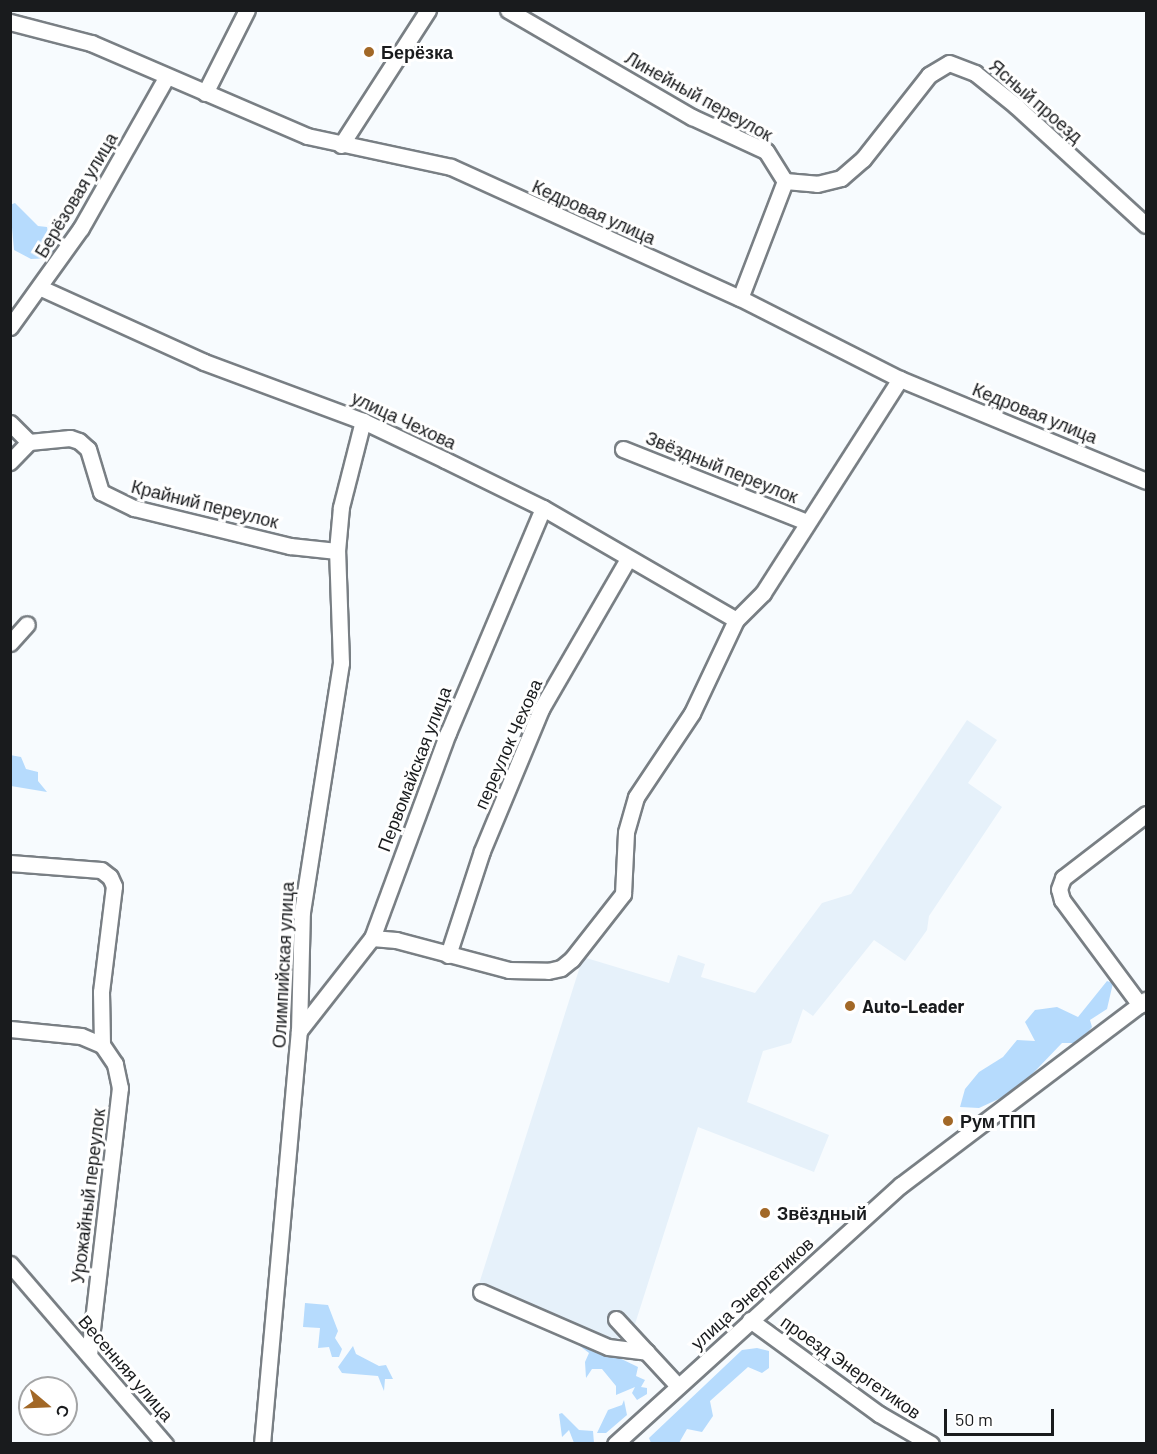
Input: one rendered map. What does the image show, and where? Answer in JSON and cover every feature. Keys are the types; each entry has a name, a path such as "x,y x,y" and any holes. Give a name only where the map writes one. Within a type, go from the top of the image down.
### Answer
{"street":[{"path":"205,93 247,10"},
{"path":"341,145 429,10"},
{"name":"Линейный переулок","path":"508,10 692,117 766,151 785,181"},
{"name":"Кедровая улица","path":"10,22 91,43 166,78 297,132 341,145 424,158 450,167 740,298 900,379 1146,481"},
{"name":"Ясный проезд","path":"785,181 817,184 841,178 863,159 929,75 949,63 975,73 1016,106 1146,225"},
{"name":"Берёзовая улица","path":"10,327 41,288 109,182 166,78"},
{"path":"740,298 785,181"},
{"name":"улица Чехова","path":"41,288 225,370 363,421 543,508 736,620"},
{"name":"Звёздный переулок","path":"372,938 396,940 509,970 548,971 572,959 619,902 625,885 630,810 692,713 736,620 763,594 806,522 900,379"},
{"name":"Олимпийская улица","path":"262,1443 299,1031 302,912 341,663 337,551 341,507 363,421"},
{"path":"10,423 29,442 10,462"},
{"name":"Крайний переулок","path":"29,442 70,438 79,441 88,449 101,492 134,508 290,546 337,551"},
{"name":"Звёздный переулок","path":"622,449 806,522"},
{"name":"Первомайская улица","path":"299,1031 372,938 457,712 543,508"},
{"name":"переулок Чехова","path":"448,955 482,851 542,709 628,559"},
{"path":"10,643 27,624"},
{"path":"1143,1002 1062,900 1059,889 1063,878 1146,814"},
{"path":"10,863 101,870 110,877 114,886 101,992 102,1045 81,1036 10,1029"},
{"name":"улица Энергетиков","path":"615,1443 750,1320 940,1153 1143,1002"},
{"name":"Урожайный переулок","path":"89,1355 120,1088 115,1064 102,1045"},
{"name":"Весенняя улица","path":"10,1264 163,1443"},
{"path":"481,1293 608,1347 647,1352"},
{"path":"616,1319 678,1386"},
{"name":"проезд Энергетиков","path":"750,1320 879,1414 931,1443"}],"shaded area":[{"path":"15,203 38,226 47,227 48,233 53,236 48,245 54,252 52,258 31,259 14,250 10,205"},
{"path":"967,720 997,740 968,783 1002,807 929,916 927,930 905,961 874,940 813,1016 803,1009 791,1043 763,1051 747,1102 829,1135 814,1172 698,1127 635,1324 611,1345 478,1287 583,957 669,983 678,955 705,964 701,977 755,993 822,903 851,894"},
{"path":"10,755 21,757 26,769 38,772 38,781 47,792 11,786"},
{"path":"1107,981 1113,983 1107,1009 1090,1020 1092,1027 1079,1043 1062,1043 1016,1091 979,1108 960,1107 965,1089 979,1072 1003,1057 1017,1040 1035,1041 1025,1022 1035,1010 1057,1007 1078,1017"},
{"path":"305,1303 328,1305 338,1331 335,1338 342,1349 339,1357 332,1357 329,1347 318,1348 320,1328 303,1327"},
{"path":"580,1339 638,1367 636,1376 645,1380 641,1387 647,1388 647,1394 637,1400 632,1393 635,1387 616,1395 616,1386 602,1369 592,1369 586,1378 585,1362 589,1353 576,1343"},
{"path":"353,1346 356,1354 379,1366 386,1365 393,1379 385,1379 384,1391 378,1376 342,1373 338,1367"},
{"path":"757,1348 769,1351 769,1368 762,1373 748,1367 710,1401 713,1416 702,1432 687,1429 679,1443 651,1443 649,1438 742,1350"},
{"path":"624,1400 627,1415 606,1433 597,1433 608,1410 622,1405"},
{"path":"562,1413 579,1430 593,1431 594,1443 574,1443 569,1430 562,1437 559,1414"}],"place":[{"name":"Берёзка","path":"369,52"},
{"name":"Auto-Leader","path":"850,1006"},
{"name":"Рум ТПП","path":"948,1121"},
{"name":"Звёздный","path":"765,1213"}]}
